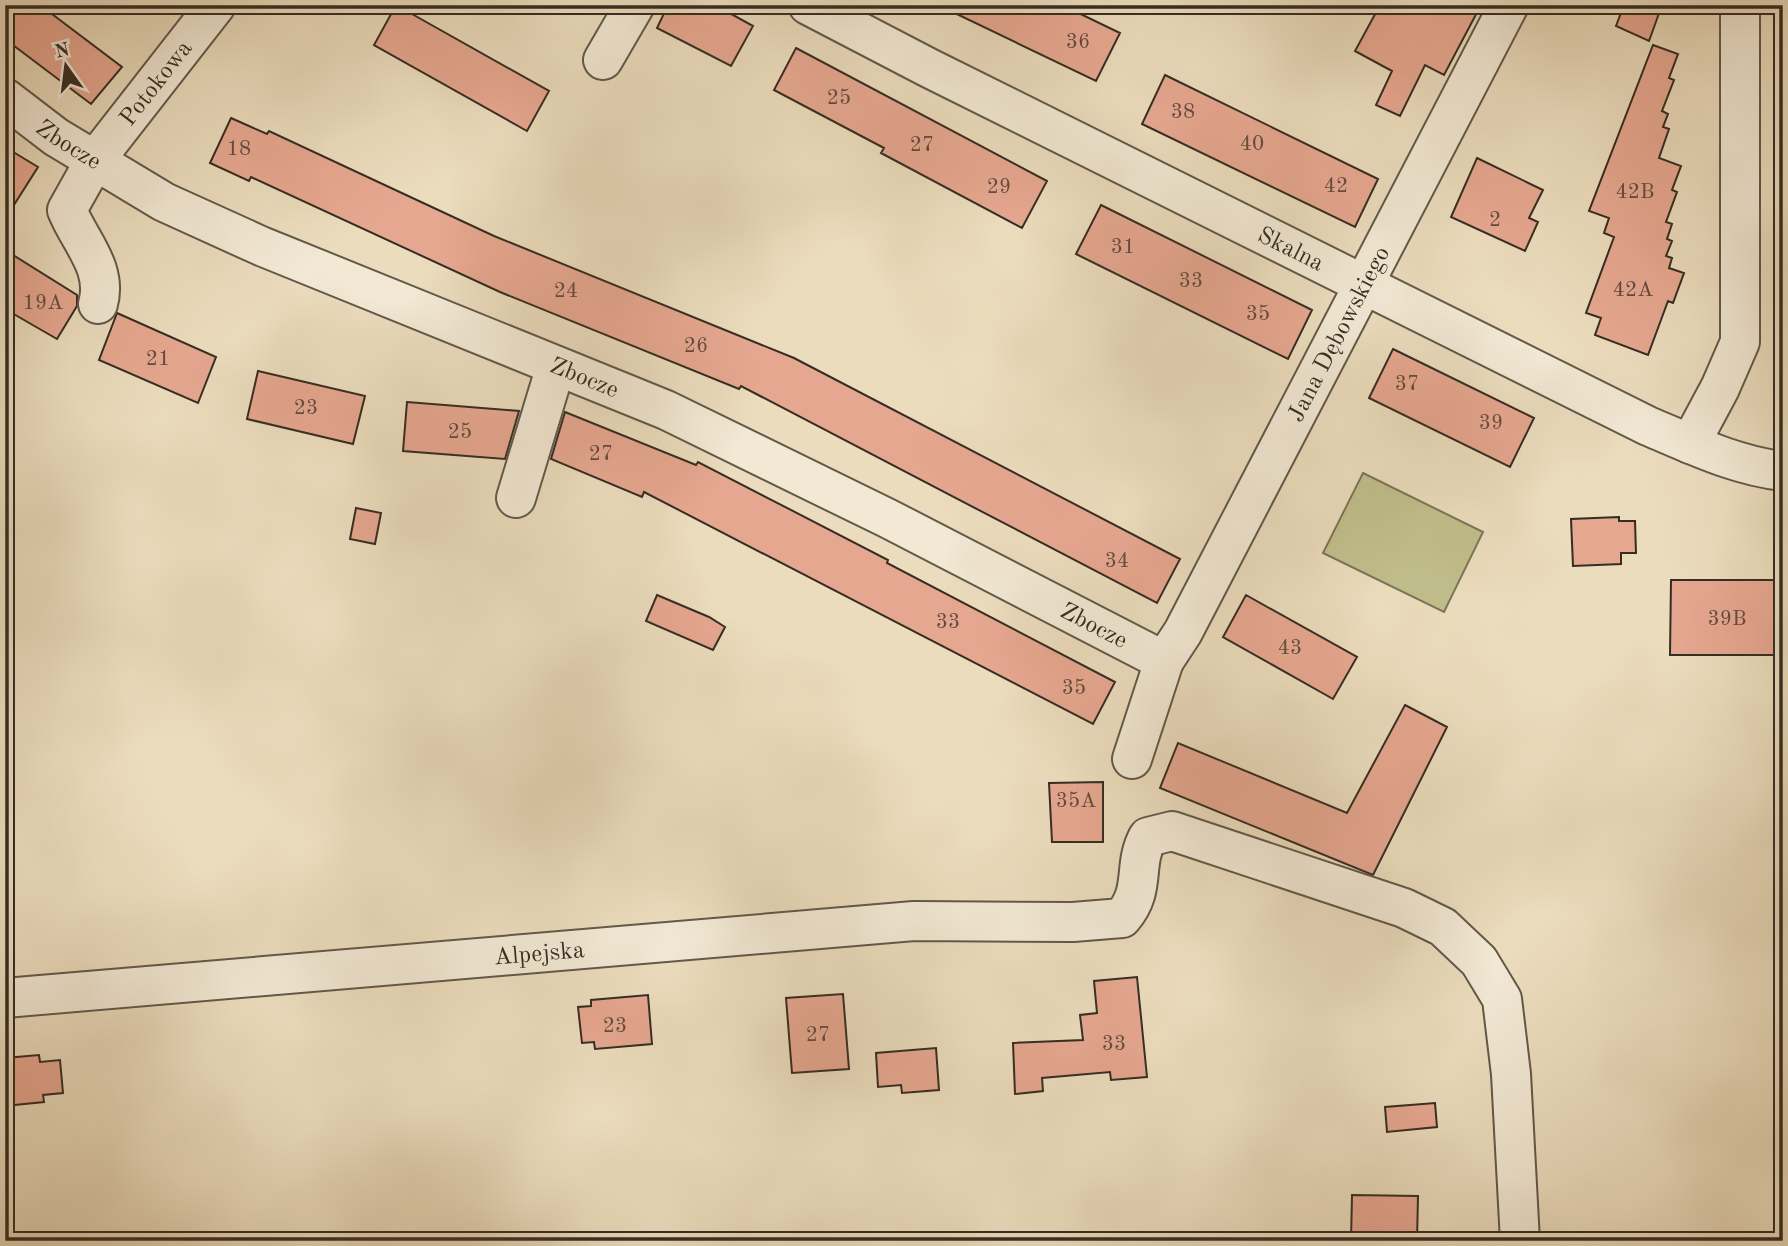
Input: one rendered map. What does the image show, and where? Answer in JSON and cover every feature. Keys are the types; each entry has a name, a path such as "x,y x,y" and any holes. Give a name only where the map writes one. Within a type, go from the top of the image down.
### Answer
{"street":[{"name":"Potokowa","path":"98,304 100,298 97,266 67,210 95,160 216,5"},
{"path":"603,60 635,5"},
{"name":"Skalna","path":"808,5 1648,426 1690,444 1757,466 1783,471"},
{"name":"Jana Dębowskiego","path":"1132,759 1164,661 1183,632 1509,5"},
{"path":"1690,444 1720,388 1740,342 1740,5"},
{"name":"Zbocze","path":"5,98 56,137 164,202 261,246 666,411 816,482 1164,661"},
{"path":"516,498 556,366"},
{"name":"Alpejska","path":"5,998 914,921 1073,922 1122,918 1132,906 1138,890 1141,849 1148,837 1172,831 1404,908 1443,927 1479,961 1502,999 1511,1074 1520,1241"}],"shaded area":[{"path":"1363,473 1483,532 1444,612 1323,553"}],"building":[{"path":"5,5 40,5 122,67 91,104 5,39"},
{"path":"396,5 549,91 527,131 374,45"},
{"path":"668,5 715,5 753,26 731,66 657,28"},
{"path":"938,5 1062,5 1120,33 1096,81"},
{"path":"1380,5 1481,5 1444,75 1425,65 1400,116 1376,105 1392,71 1355,51"},
{"path":"1624,5 1662,5 1649,41 1616,26"},
{"path":"1653,45 1678,54 1669,78 1674,80 1662,111 1668,114 1663,127 1669,129 1659,158 1681,166 1672,190 1677,192 1666,222 1672,224 1667,239 1672,241 1666,256 1672,258 1669,268 1684,273 1673,303 1668,301 1648,355 1595,335 1601,318 1586,313 1614,237 1604,233 1609,218 1589,211"},
{"path":"796,48 1047,181 1022,228 881,153 884,148 774,90"},
{"path":"1165,75 1378,179 1355,227 1142,124"},
{"path":"231,118 267,134 269,131 494,236 794,358 1180,559 1157,603 741,386 739,389 500,292 251,177 249,181 210,163"},
{"path":"5,147 38,167 5,219"},
{"path":"1477,158 1543,190 1529,218 1538,222 1525,251 1451,217"},
{"path":"1101,205 1312,310 1288,359 1076,254"},
{"path":"5,250 77,295 77,306 57,339 5,309"},
{"path":"117,313 216,357 198,403 99,360"},
{"path":"1393,349 1534,418 1510,467 1369,398"},
{"path":"258,371 365,396 353,444 247,419"},
{"path":"407,402 519,411 505,459 403,451"},
{"path":"565,412 696,465 698,462 1115,682 1093,724 644,492 642,497 551,459"},
{"path":"356,508 381,513 375,544 350,539"},
{"path":"1619,517 1619,521 1635,521 1636,553 1621,553 1621,564 1573,566 1571,519"},
{"path":"1671,580 1783,580 1783,655 1670,655"},
{"path":"657,595 709,617 725,627 713,650 646,621"},
{"path":"1246,595 1357,657 1333,699 1223,637"},
{"path":"1405,705 1447,727 1373,875 1160,788 1178,743 1347,813"},
{"path":"1103,782 1103,842 1052,842 1049,783"},
{"path":"1137,977 1147,1077 1111,1080 1110,1072 1042,1078 1043,1091 1015,1094 1013,1043 1083,1040 1080,1015 1097,1013 1094,981"},
{"path":"843,994 849,1069 792,1073 786,998"},
{"path":"648,995 652,1044 595,1049 594,1042 582,1043 578,1007 591,1006 591,1000"},
{"path":"936,1048 939,1090 902,1093 901,1085 878,1087 876,1053"},
{"path":"39,1055 40,1062 60,1060 63,1093 43,1095 44,1102 5,1106 5,1058"},
{"path":"1435,1103 1437,1127 1387,1132 1385,1107"},
{"path":"1352,1195 1418,1196 1417,1241 1351,1241"}]}
